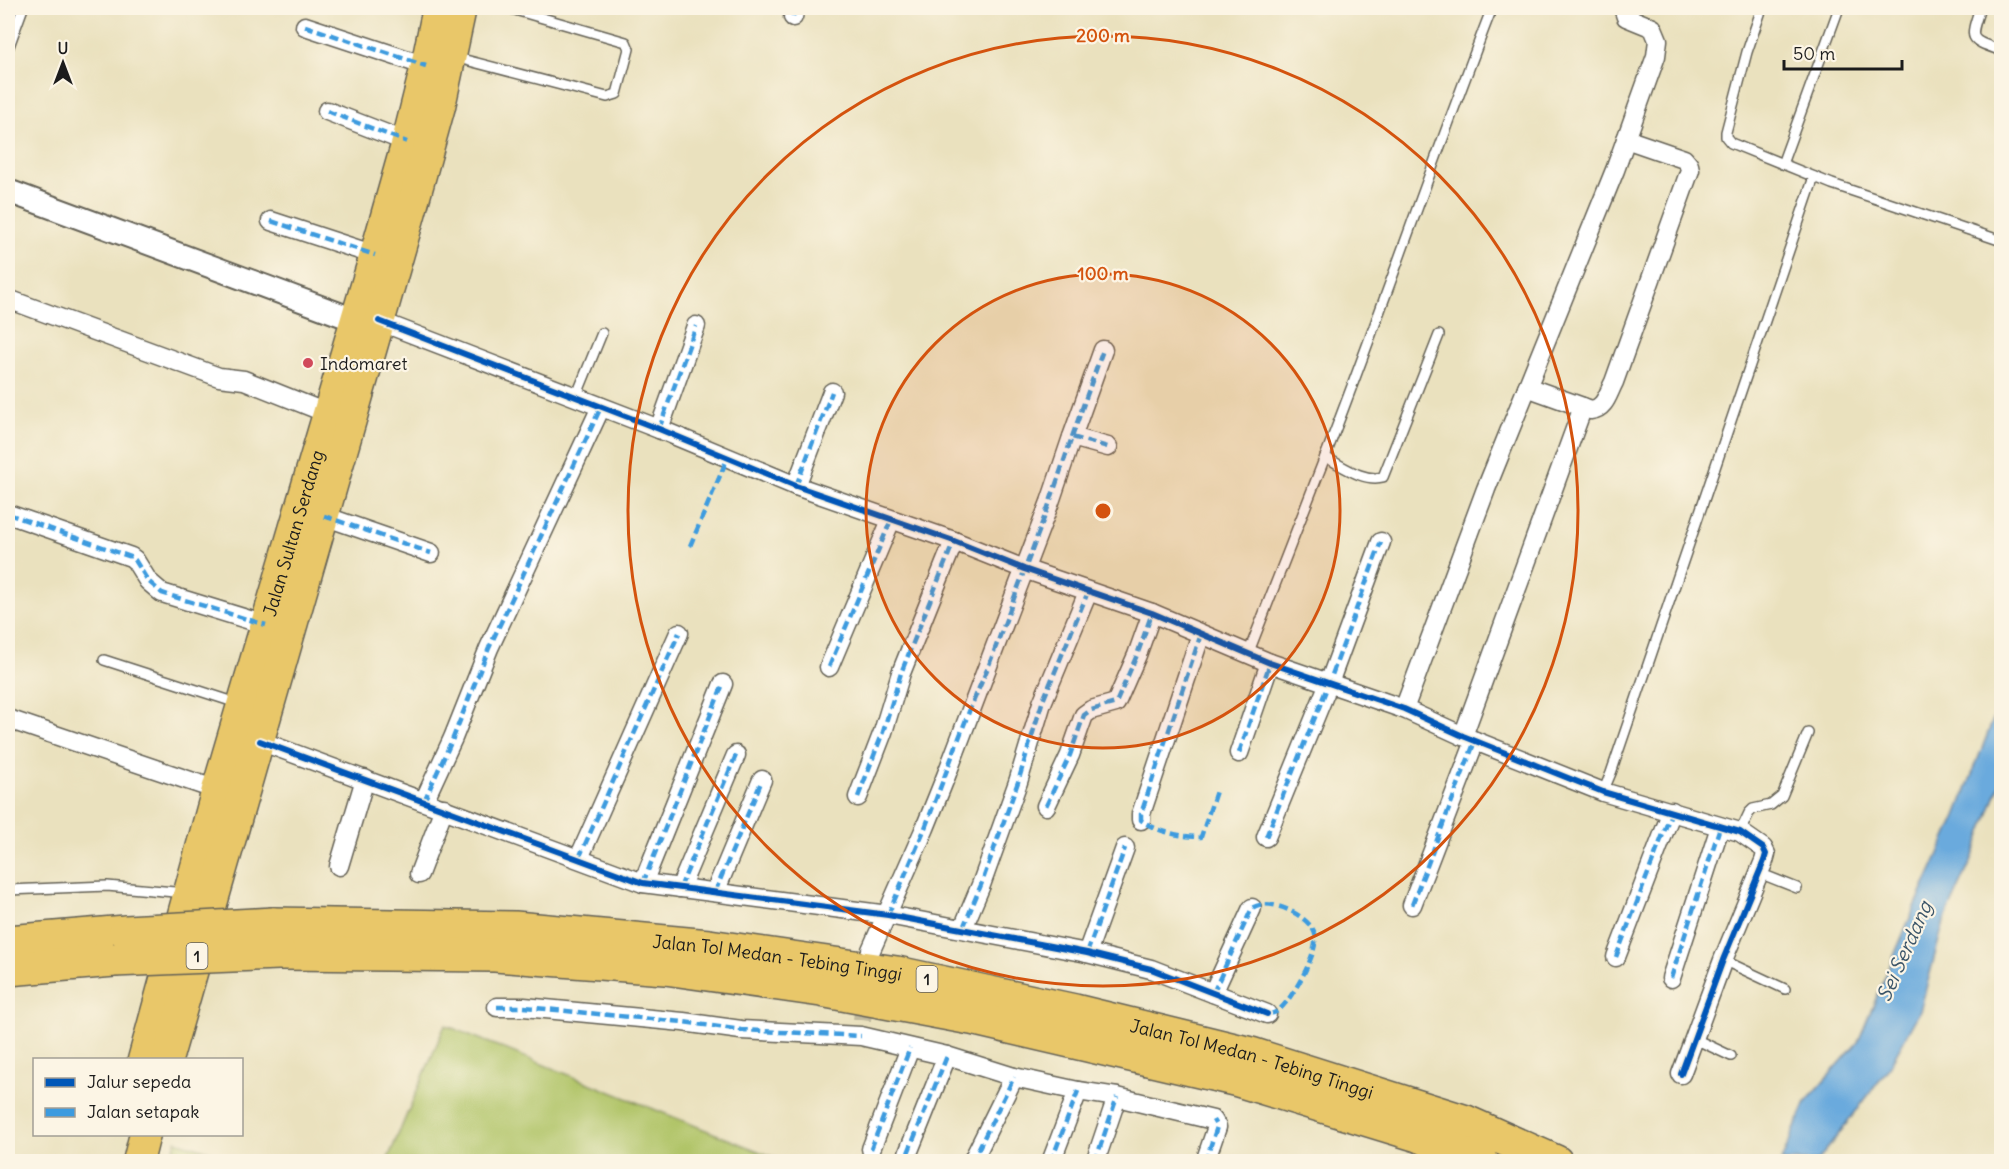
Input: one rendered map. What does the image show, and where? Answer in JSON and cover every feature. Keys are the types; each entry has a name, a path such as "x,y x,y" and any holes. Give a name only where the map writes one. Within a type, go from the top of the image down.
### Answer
{"highway":[{"name":"Jalan Sultan Serdang","path":"143,1058 217,789 329,414 412,207 439,61 438,8"},
{"name":"Jalan Sultan Serdang","path":"167,1058 324,516 367,320 375,255 407,142 461,8"},
{"name":"Jalan Tol Medan - Tebing Tinggi","path":"8,942 120,946 515,928 709,946 897,973 1075,1011 1251,1054 1466,1122 1556,1161"},
{"name":"Jalan Tol Medan - Tebing Tinggi","path":"276,939 666,968 821,990 971,1018 1238,1080 1418,1135 1482,1161"},
{"name":"Jalan Tol Medan - Tebing Tinggi","path":"8,969 120,946"}],"street":[{"path":"1404,709 1486,489 1626,139 1656,56 1658,40 1653,28 1626,17 1623,8"},
{"path":"305,26 439,61"},
{"path":"327,111 407,142"},
{"path":"1527,387 1591,410 1602,406 1614,382 1690,170 1684,159 1626,139"},
{"path":"8,190 576,397 796,486 1152,613 1270,663 1404,709 1469,739 1603,792 1740,832 1763,848 1766,854 1723,960 1681,1074"},
{"path":"271,221 375,255"},
{"path":"8,299 219,377 254,384 329,414"},
{"path":"659,429 696,326"},
{"path":"871,950 946,776 1050,502 1103,350"},
{"path":"796,486 832,392"},
{"path":"424,801 498,629 601,407"},
{"path":"1412,905 1583,407"},
{"path":"1072,437 1108,447"},
{"path":"8,514 131,557 148,580 162,593 266,626"},
{"path":"324,516 431,554"},
{"path":"829,668 891,520"},
{"path":"858,797 883,732 901,674 954,541"},
{"path":"1266,837 1329,683 1381,542"},
{"path":"963,928 1018,782 1042,703 1088,592"},
{"path":"1046,806 1070,755 1084,715 1091,710 1116,703 1152,613"},
{"path":"579,858 679,633"},
{"path":"1141,820 1141,814 1201,634"},
{"path":"1239,753 1270,663"},
{"path":"643,883 723,684"},
{"path":"8,719 217,789"},
{"path":"260,741 643,883 888,915 1086,952 1151,969 1267,1014"},
{"path":"680,888 736,755"},
{"path":"339,866 365,779"},
{"path":"715,892 762,780"},
{"path":"419,874 444,808"},
{"path":"1617,957 1672,811"},
{"path":"1671,978 1720,827"},
{"path":"1086,952 1125,848"},
{"path":"1213,993 1252,908"},
{"path":"497,1007 524,1007 683,1022 741,1030 861,1028 910,1048 947,1056 1014,1077 1117,1097 1213,1120 1217,1127 1205,1161"},
{"path":"871,1149 910,1048"},
{"path":"908,1153 947,1056"},
{"path":"972,1161 1014,1077"},
{"path":"1051,1161 1078,1091"},
{"path":"1095,1161 1117,1097"}],"lane":[{"path":"8,49 23,8"},
{"path":"439,61 607,97 617,94 629,49 626,42 508,8"},
{"path":"1248,654 1370,341 1443,135 1492,8"},
{"path":"1762,8 1734,100 1726,137 1739,147 1814,177 2001,241"},
{"path":"1782,164 1839,8"},
{"path":"1980,8 1973,36 1977,42 2001,51"},
{"path":"1603,792 1814,177"},
{"path":"576,397 602,333"},
{"path":"1325,457 1365,478 1383,477 1439,334"},
{"path":"104,660 242,704"},
{"path":"1740,832 1753,809 1771,805 1782,796 1808,733"},
{"path":"1760,873 1797,888"},
{"path":"8,890 106,886 188,893"},
{"path":"1723,960 1785,988"},
{"path":"1695,1039 1731,1056"}],"green space":[{"path":"445,1025 783,1161 387,1161"},
{"path":"176,1141 242,1161 171,1161"}],"water":[{"name":"Sei Serdang","path":"2001,699 2001,781 1972,859 1944,921 1920,1011 1886,1072 1818,1161 1781,1161 1806,1102 1858,1042 1956,816"}],"tunnel":[{"path":"862,1020 866,991"}],"marked path":[{"path":"793,17 795,8"},
{"path":"305,26 426,66"},
{"path":"327,111 407,142"},
{"path":"271,221 375,255"},
{"path":"659,429 696,326"},
{"path":"1072,437 1103,350"},
{"path":"796,486 832,392"},
{"path":"424,801 453,738 489,648 601,407"},
{"path":"888,915 989,665 1072,437 1108,447"},
{"path":"690,546 728,457"},
{"path":"8,514 131,557 148,581 162,593 266,625"},
{"path":"324,516 431,553"},
{"path":"829,667 891,520"},
{"path":"858,797 883,732 901,673 954,541"},
{"path":"1266,837 1329,683 1381,542"},
{"path":"963,928 1018,782 1042,703 1088,592"},
{"path":"1046,806 1070,755 1084,715 1091,710 1116,703 1152,613"},
{"path":"579,858 679,633"},
{"path":"1201,634 1141,814 1141,820 1154,828 1170,833 1201,837 1216,791"},
{"path":"1239,753 1270,663"},
{"path":"643,883 723,684"},
{"path":"1412,905 1475,741"},
{"path":"680,888 736,755"},
{"path":"715,892 762,780"},
{"path":"1616,957 1672,811"},
{"path":"1671,978 1720,827"},
{"path":"1087,953 1125,848"},
{"path":"1213,993 1252,908 1268,904 1278,906 1297,915 1312,927 1315,941 1304,974 1291,995 1278,1010 1267,1014"},
{"path":"497,1007 524,1007 683,1022 741,1030 861,1036"},
{"path":"871,1149 910,1048"},
{"path":"908,1153 947,1056"},
{"path":"972,1162 1014,1077"},
{"path":"1051,1162 1078,1091"},
{"path":"1095,1162 1117,1097"},
{"path":"1205,1162 1217,1127 1213,1120"}],"cycle path":[{"path":"379,321 659,429 796,486 1152,613 1270,663 1404,709 1463,736 1603,792 1740,832 1763,848 1766,854 1723,960 1681,1074"},
{"path":"260,741 643,883 888,915 1087,953 1151,969 1267,1014"}],"place":[{"name":"Indomaret","path":"308,363"}]}
